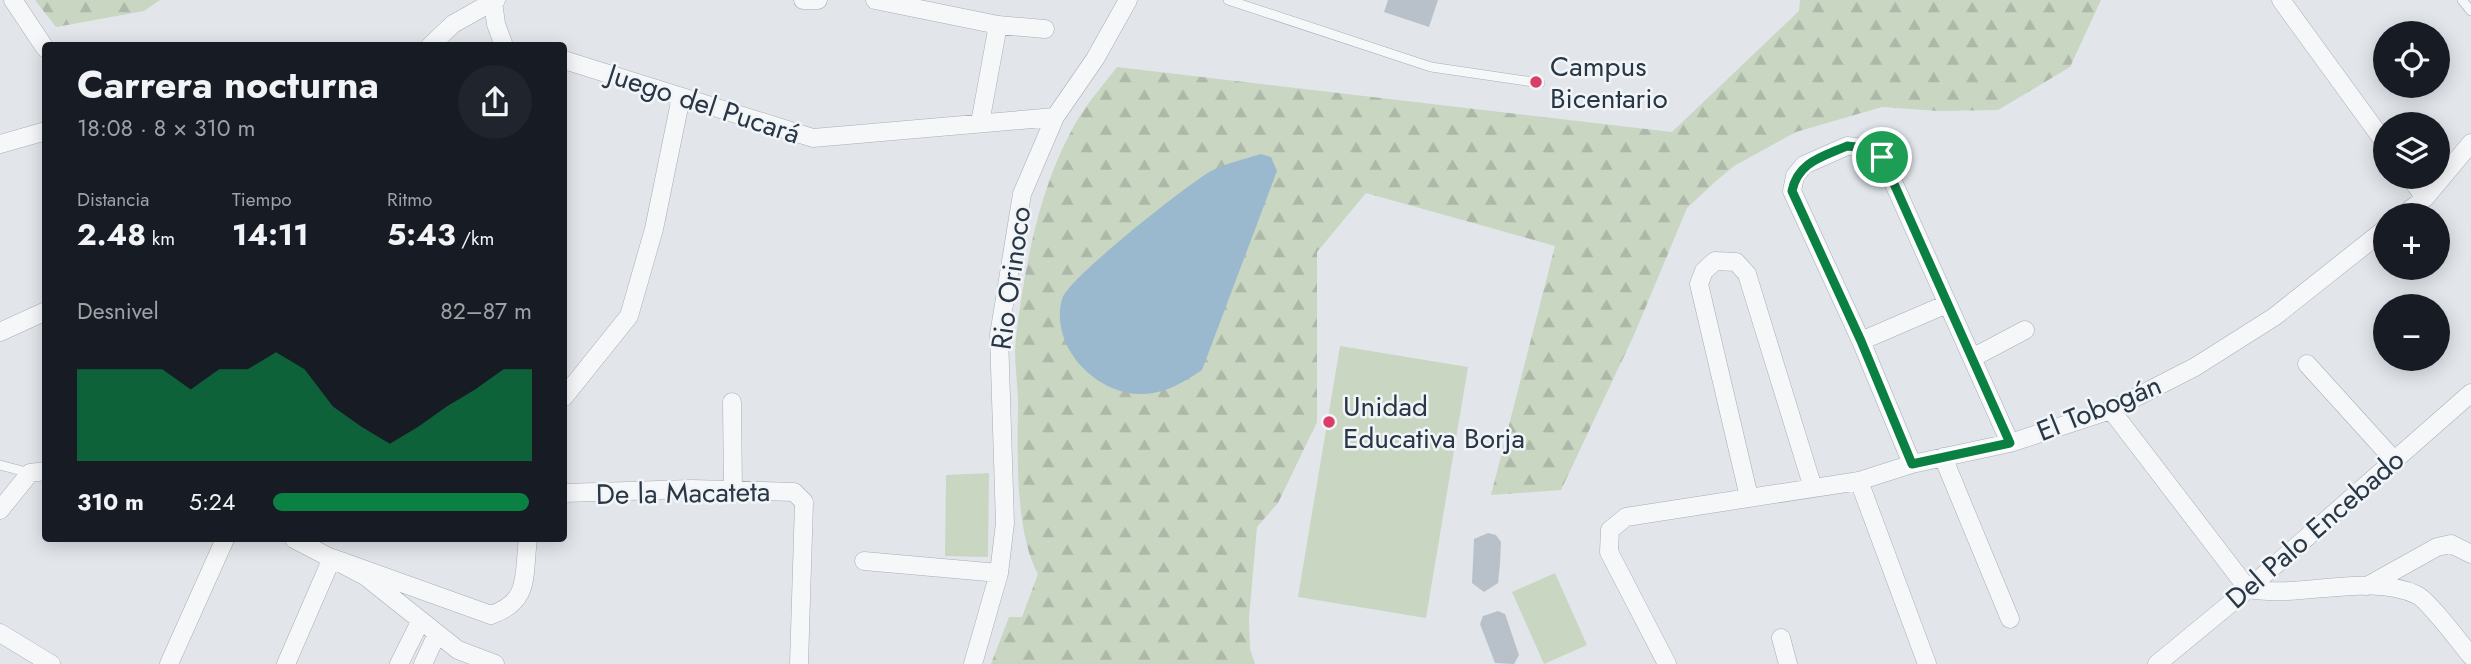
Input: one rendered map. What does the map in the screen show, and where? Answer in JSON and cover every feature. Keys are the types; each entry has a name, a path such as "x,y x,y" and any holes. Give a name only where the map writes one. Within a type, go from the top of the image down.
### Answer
{"street":[{"path":"13,0 42,44"},
{"path":"803,0 818,0"},
{"path":"875,0 998,25 1045,29"},
{"name":"Rio Orinoco","path":"973,664 999,573 1005,523 999,335 1022,194 1055,117 1095,59 1128,0"},
{"path":"2281,0 2373,126"},
{"path":"434,42 453,24 495,1 496,24 503,42"},
{"path":"980,123 998,25"},
{"name":"Juego del Pucará","path":"567,61 813,138 1055,117"},
{"path":"567,393 629,316 654,229 681,97"},
{"path":"0,144 42,132"},
{"path":"2419,203 2471,143"},
{"path":"1912,464 1861,341 1792,191 1795,176 1804,165 1847,146 1866,148 1882,157 2010,443"},
{"path":"2419,189 2425,198"},
{"name":"El Tobogán","path":"1667,664 1609,552 1610,530 1626,517 1859,481 1912,464 2010,443 2111,410 2195,367 2274,317 2373,239"},
{"path":"1749,497 1699,284 1704,271 1715,261 1736,262 1747,274 1813,488"},
{"path":"1861,341 1947,304"},
{"path":"0,332 42,313"},
{"path":"1972,358 2025,330"},
{"path":"2306,364 2393,459"},
{"name":"Del Palo Encebado","path":"2157,664 2248,589 2471,393"},
{"path":"732,402 733,490"},
{"path":"2111,410 2248,589 2272,593 2367,586 2418,595 2471,656"},
{"path":"1943,457 2010,619"},
{"path":"0,510 38,472"},
{"path":"1859,481 1927,664"},
{"name":"De la Macateta","path":"567,493 733,490 794,492 804,502 799,664"},
{"path":"169,664 224,542"},
{"path":"300,542 332,558 385,591 461,657 495,664"},
{"path":"332,558 491,615 511,608 521,592 528,542"},
{"path":"2367,586 2437,547 2451,544 2471,554"},
{"path":"286,664 332,558"},
{"path":"864,561 999,573"},
{"path":"399,664 420,622"},
{"path":"0,633 51,664"},
{"path":"423,664 436,636"},
{"path":"1781,638 1788,664"}],"lane":[{"path":"1228,0 1431,67 1540,83"},
{"path":"2462,0 2471,11"},
{"path":"0,465 38,472"}],"green space":[{"path":"35,0 160,0 144,11 56,27"},
{"path":"1800,0 2101,0 2070,67 1998,110 1939,111 1882,107 1796,132 1734,166 1716,181 1687,208 1634,335 1561,490 1491,495 1555,246 1366,193 1317,252 1317,422 1278,503 1257,527 1249,618 1250,649 1255,664 991,664 1009,617 1022,617 1038,574 1025,539 1018,473 1015,346 1030,253 1044,197 1065,144 1082,112 1117,67 1672,132 1799,11"},
{"path":"1340,346 1468,367 1426,618 1298,597"},
{"path":"989,473 988,557 945,556 946,475"},
{"path":"1555,573 1587,645 1544,664 1512,592"}],"water":[{"path":"1261,154 1271,157 1277,171 1202,370 1182,383 1144,394 1110,387 1094,377 1080,365 1063,334 1060,317 1062,299 1069,288 1130,232 1198,180 1223,166"}],"building":[{"path":"1388,0 1438,0 1429,27 1384,12"},
{"path":"1488,533 1496,535 1501,542 1500,564 1498,583 1484,592 1472,583 1474,539"},
{"path":"1498,611 1505,614 1519,655 1514,664 1495,663 1480,624 1483,616"}],"place":[{"name":"Campus Bicentario","path":"1536,82"},
{"name":"Unidad Educativa Borja","path":"1329,422"}],"route":[{"path":"1847,146 1866,148 1882,157 2010,443 1912,464 1861,341 1792,191 1795,176 1804,165 1847,146"}]}
